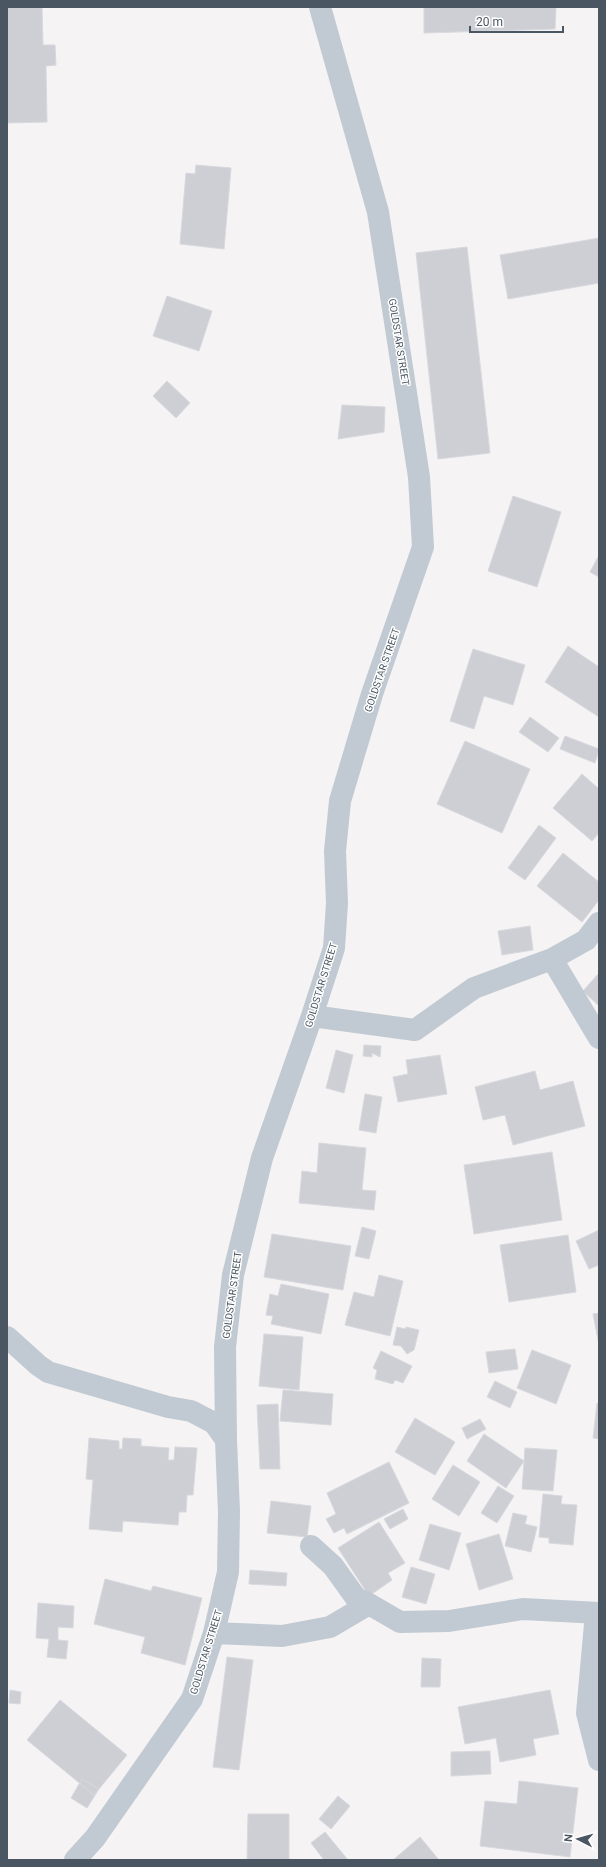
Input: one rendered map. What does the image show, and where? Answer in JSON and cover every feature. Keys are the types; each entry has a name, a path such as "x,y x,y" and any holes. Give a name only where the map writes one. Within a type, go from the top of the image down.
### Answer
{"street":[{"name":"GOLDSTAR STREET","path":"75,1860 95,1838 192,1699 214,1633 228,1572 229,1512 226,1440 225,1347 233,1275 245,1221 262,1158 312,1016 334,948 337,903 335,850 340,802 372,694 423,547 419,477 378,212 320,7"},
{"path":"312,1016 415,1030 474,988 552,959 586,940 599,923"},
{"path":"552,959 599,1038"},
{"path":"7,1337 48,1372 168,1407 191,1411 214,1423 226,1440"},
{"path":"311,1546 334,1566 356,1598 400,1622 449,1621 523,1609 598,1613 587,1713 599,1760"},
{"path":"214,1633 282,1636 330,1627 369,1604"}],"building":[{"path":"7,7 42,7 43,45 55,45 56,65 46,66 47,122 7,123"},
{"path":"424,7 556,7 555,29 424,33"},
{"path":"196,165 231,168 224,249 180,244 186,173 195,174"},
{"path":"599,238 599,283 508,299 500,255"},
{"path":"467,247 490,453 438,459 416,253"},
{"path":"167,296 212,311 199,351 153,336"},
{"path":"167,381 190,403 176,418 153,396"},
{"path":"342,405 385,407 384,432 338,439"},
{"path":"513,496 561,512 537,587 488,571"},
{"path":"599,555 599,577 590,572"},
{"path":"568,646 599,667 599,717 545,682"},
{"path":"473,649 525,665 513,705 484,696 474,729 450,721"},
{"path":"530,717 559,738 548,752 519,732"},
{"path":"565,736 599,749 595,763 560,749"},
{"path":"465,741 530,769 502,833 437,804"},
{"path":"582,774 599,789 599,833 592,841 553,808"},
{"path":"539,825 556,838 525,880 508,868"},
{"path":"563,853 599,882 599,900 582,922 537,886"},
{"path":"530,926 533,950 502,955 498,931"},
{"path":"599,973 599,1006 583,991"},
{"path":"364,1045 381,1046 380,1057 372,1053 372,1057 363,1056"},
{"path":"336,1050 353,1055 344,1093 326,1088"},
{"path":"440,1055 447,1094 398,1102 393,1077 408,1074 406,1060"},
{"path":"535,1071 540,1090 573,1081 585,1126 513,1145 505,1115 483,1120 475,1087"},
{"path":"365,1094 382,1097 376,1133 359,1130"},
{"path":"319,1143 366,1148 362,1190 376,1191 374,1210 299,1203 302,1171 317,1173"},
{"path":"552,1152 562,1220 474,1234 464,1165"},
{"path":"362,1227 376,1231 369,1259 355,1256"},
{"path":"599,1230 599,1265 589,1269 576,1241"},
{"path":"272,1234 351,1246 343,1290 264,1277"},
{"path":"568,1235 576,1292 509,1302 500,1245"},
{"path":"379,1275 403,1281 390,1336 345,1325 354,1292 374,1297"},
{"path":"281,1284 329,1294 321,1334 271,1324 273,1316 266,1315 270,1294 278,1296"},
{"path":"599,1313 599,1345 593,1314"},
{"path":"397,1327 405,1329 406,1327 419,1330 414,1350 407,1354 401,1346 393,1345"},
{"path":"264,1334 303,1337 299,1390 259,1386"},
{"path":"515,1349 518,1369 489,1373 486,1352"},
{"path":"532,1350 571,1365 556,1404 517,1388"},
{"path":"381,1351 412,1366 403,1383 395,1380 393,1384 375,1379 377,1370 373,1368"},
{"path":"495,1381 517,1392 510,1408 487,1397"},
{"path":"283,1390 333,1394 331,1425 280,1421"},
{"path":"597,1403 599,1404 599,1439 593,1438"},
{"path":"278,1404 280,1469 260,1469 257,1405"},
{"path":"415,1418 455,1442 435,1475 395,1452"},
{"path":"480,1419 486,1429 467,1439 462,1428"},
{"path":"484,1434 524,1461 506,1488 467,1461"},
{"path":"89,1438 119,1441 119,1449 122,1449 123,1438 141,1439 141,1446 169,1448 168,1460 174,1460 175,1447 197,1448 193,1495 187,1495 186,1512 179,1512 178,1525 123,1521 122,1532 89,1529 93,1480 86,1479"},
{"path":"525,1448 557,1450 553,1491 522,1489"},
{"path":"389,1462 409,1503 347,1534 344,1528 334,1533 326,1519 336,1514 327,1493"},
{"path":"453,1465 480,1482 459,1516 432,1499"},
{"path":"498,1486 514,1496 497,1523 481,1513"},
{"path":"543,1494 562,1496 561,1504 577,1505 573,1545 549,1543 549,1538 539,1537"},
{"path":"271,1501 311,1506 307,1537 267,1533"},
{"path":"403,1509 408,1519 390,1529 384,1519"},
{"path":"513,1513 527,1516 525,1524 537,1527 531,1552 505,1546"},
{"path":"379,1522 405,1563 388,1573 392,1580 369,1596 338,1548"},
{"path":"430,1524 461,1533 449,1570 419,1560"},
{"path":"499,1534 513,1579 479,1590 466,1544"},
{"path":"411,1567 435,1574 426,1604 402,1597"},
{"path":"250,1570 287,1573 286,1586 249,1584"},
{"path":"105,1579 151,1591 153,1586 202,1598 185,1665 141,1653 145,1637 94,1624"},
{"path":"38,1603 74,1606 73,1628 58,1627 58,1640 68,1641 66,1659 47,1657 49,1639 36,1638"},
{"path":"227,1657 253,1660 239,1770 213,1767"},
{"path":"422,1658 441,1659 440,1687 421,1687"},
{"path":"10,1690 21,1692 20,1704 9,1703"},
{"path":"550,1690 559,1734 533,1739 536,1755 500,1762 496,1738 465,1744 458,1707"},
{"path":"60,1700 127,1755 94,1795 27,1740"},
{"path":"490,1751 491,1774 451,1776 451,1752"},
{"path":"82,1779 99,1789 87,1808 71,1798"},
{"path":"519,1781 578,1788 570,1857 480,1846 485,1801 517,1804"},
{"path":"338,1796 350,1806 331,1829 319,1819"},
{"path":"248,1814 289,1814 289,1860 247,1860"},
{"path":"325,1832 348,1860 324,1860 311,1843"},
{"path":"420,1837 439,1860 393,1860"}]}
